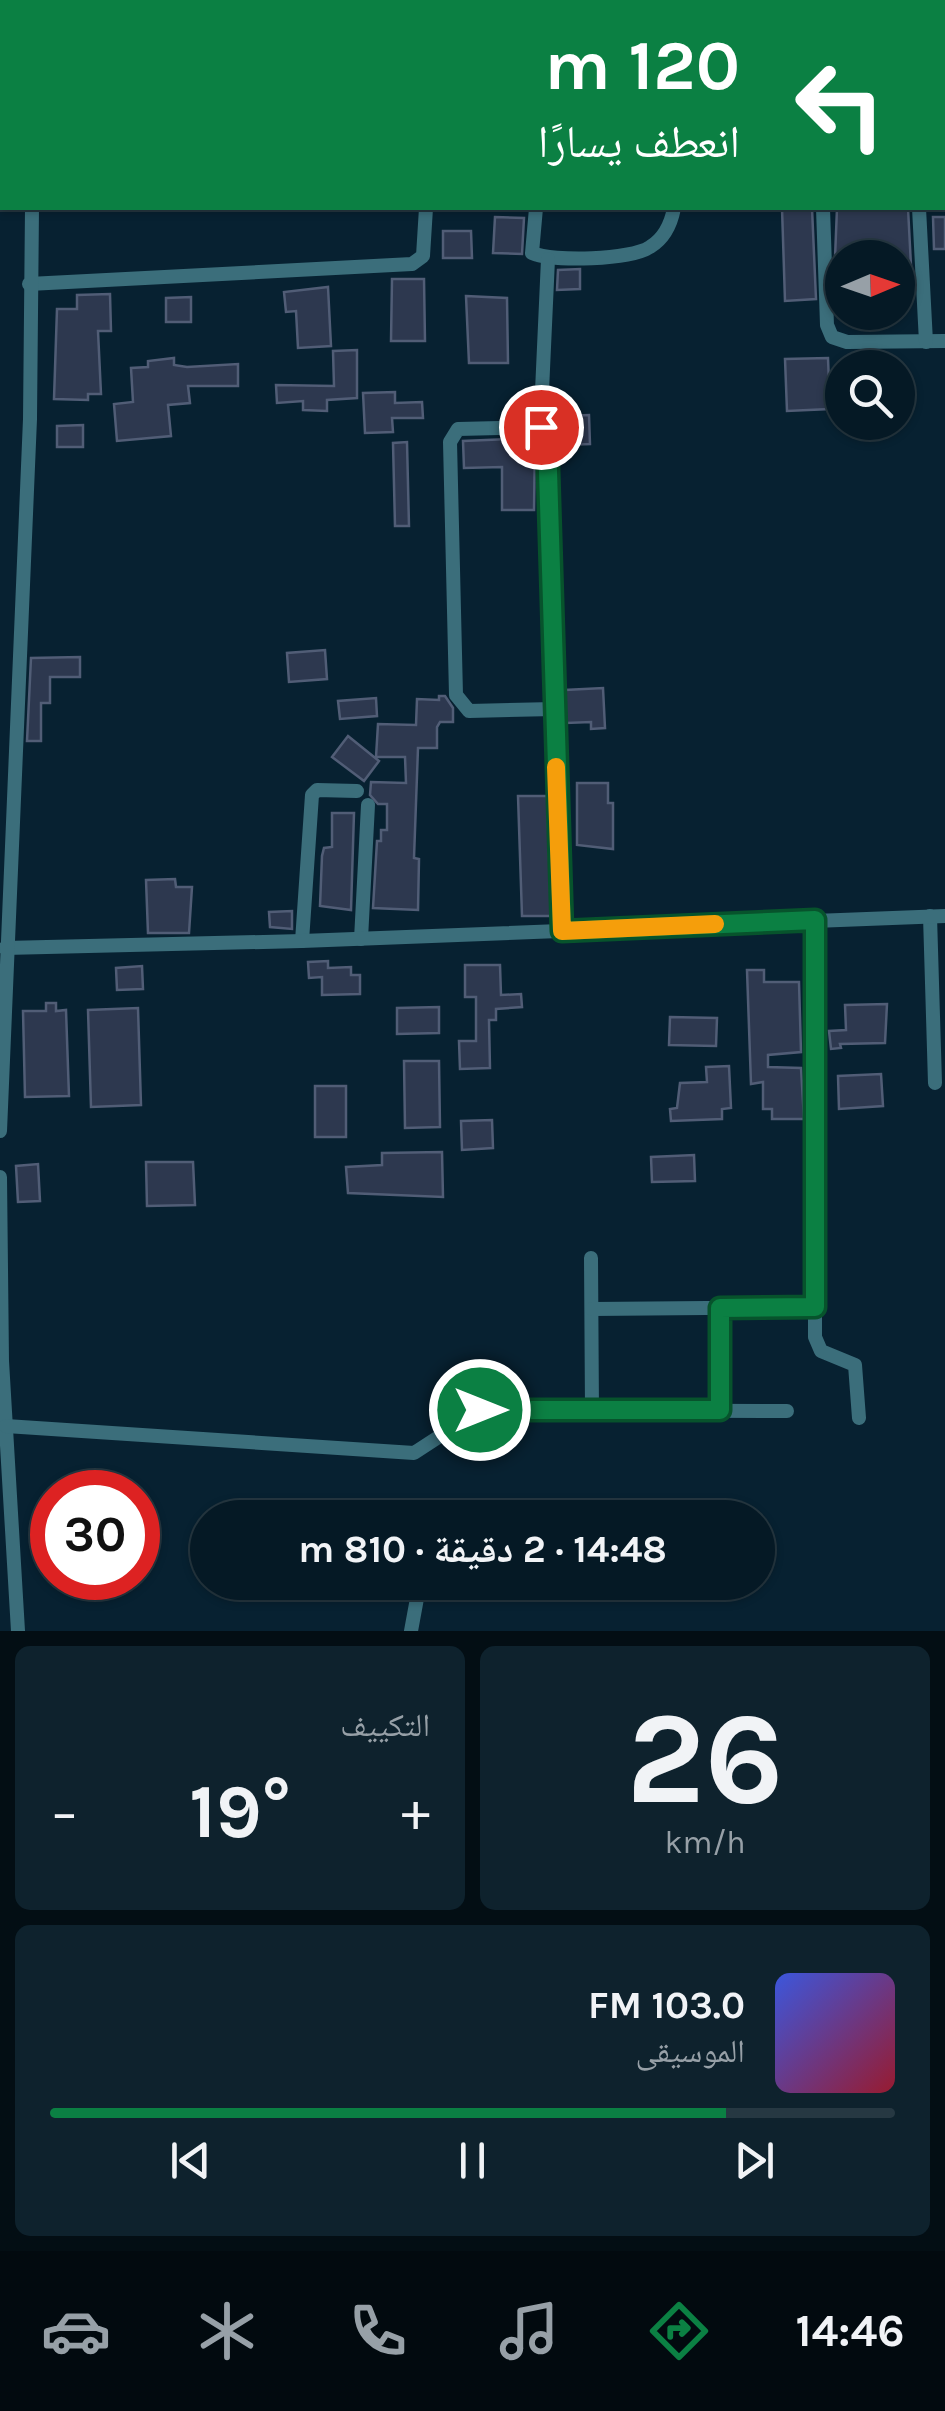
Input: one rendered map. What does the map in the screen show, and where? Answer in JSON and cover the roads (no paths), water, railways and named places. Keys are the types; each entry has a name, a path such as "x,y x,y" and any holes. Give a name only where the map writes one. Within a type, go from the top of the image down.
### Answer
{"street":[{"path":"0,1131 30,419 32,210"},
{"path":"29,284 412,264 423,256 426,210"},
{"path":"536,210 532,253 548,259 635,254 652,246 667,231 673,210"},
{"path":"823,210 828,325 832,337 847,342 945,341"},
{"path":"920,210 926,342"},
{"path":"542,391 548,259"},
{"path":"554,710 470,711 456,695 450,442 458,429 541,427 545,431 562,931"},
{"path":"302,941 312,795 317,790 357,791"},
{"path":"361,939 368,805"},
{"path":"5,948 361,939 937,916 935,1083"},
{"path":"815,920 815,1307 819,1349 851,1361 857,1369 860,1418"},
{"path":"0,1178 1,1364 18,1631"},
{"path":"591,1258 592,1411"},
{"path":"592,1309 815,1307"},
{"path":"720,1308 720,1410"},
{"path":"6,1426 414,1453 480,1410 787,1411"},
{"path":"411,1631 417,1600"}]}
